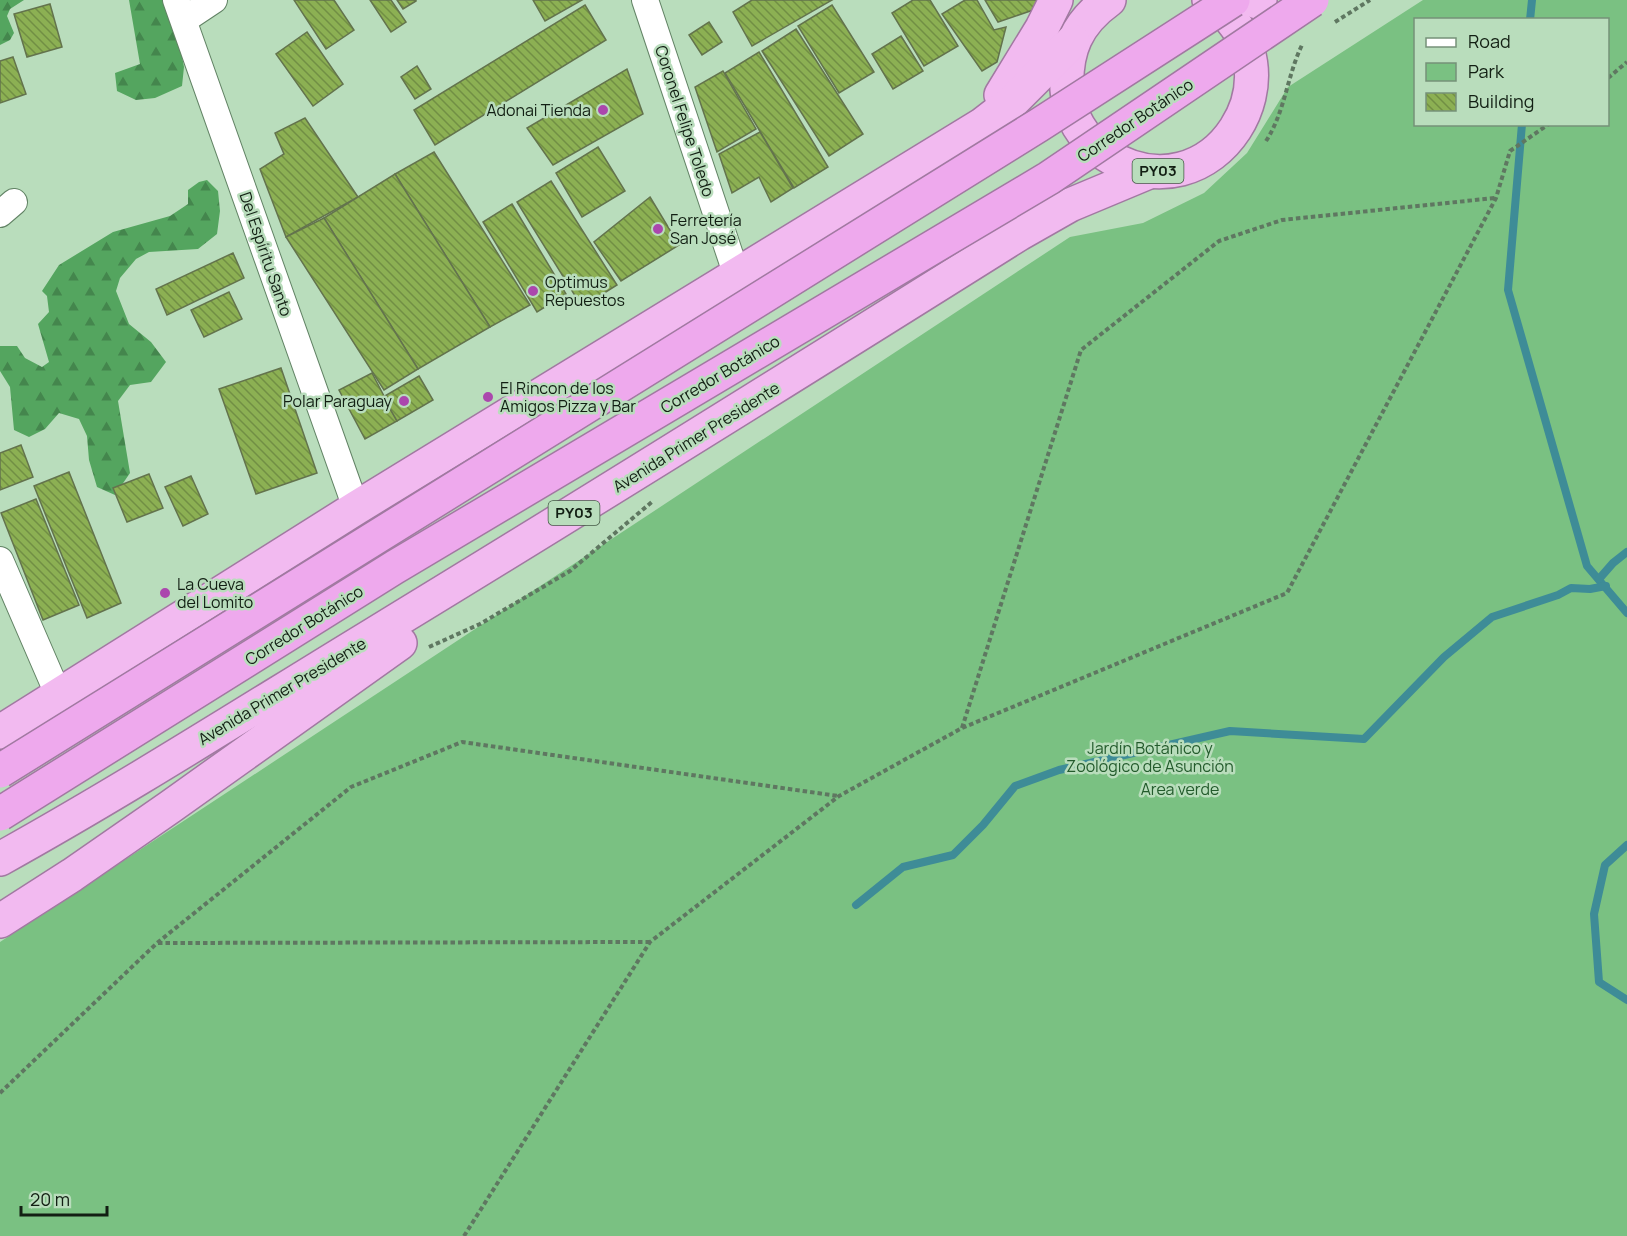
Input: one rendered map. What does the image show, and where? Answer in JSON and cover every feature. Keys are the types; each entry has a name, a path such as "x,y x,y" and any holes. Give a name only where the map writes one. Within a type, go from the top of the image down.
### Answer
{"highway":[{"path":"983,124 1042,28 1056,0"},
{"name":"Avenida Primer Presidente","path":"0,732 356,508 983,124 1014,100 1073,41 1094,11 1109,0"},
{"name":"Avenida Primer Presidente","path":"1209,0 1230,17 1243,38 1250,61 1252,85"},
{"path":"0,771 1039,125 1233,0"},
{"path":"1252,0 1257,2 1260,0"},
{"name":"Avenida Primer Presidente","path":"1073,41 1066,69 1067,99 1078,126 1096,148 1121,164 1149,172 1174,171 1198,163 1219,150 1235,131 1247,109 1263,52 1263,31 1268,14 1288,0"},
{"name":"Corredor Botánico","path":"0,814 395,567 1049,178 1322,12"},
{"name":"Avenida Primer Presidente","path":"0,859 52,830 684,445 1019,234 1071,205 1149,172"},
{"path":"0,921 72,875 170,807 391,648 571,534 684,445"}],"street":[{"path":"180,10 214,0"},
{"name":"Coronel Felipe Toledo","path":"645,0 737,276"},
{"name":"Del Espíritu Santo","path":"180,10 356,508"},
{"path":"0,560 58,694"}],"path":[{"path":"1322,12 1370,0"},
{"path":"1264,144 1278,119 1294,62 1303,42"},
{"path":"1609,77 1627,62"},
{"path":"464,1236 650,942 839,796 962,728 1287,593 1496,198 1510,151 1546,126"},
{"path":"962,728 1081,350 1219,242 1281,220 1496,198"},
{"path":"421,652 506,610 570,571 661,495"},
{"path":"0,1093 157,943 351,787 462,742 839,796"},
{"path":"157,943 650,942"}],"green space":[{"path":"0,0 24,0 10,9 7,16 14,33 10,40 0,45"},
{"path":"129,0 166,0 172,28 180,46 184,67 182,86 155,98 136,100 117,91 115,73 140,64"},
{"name":"Jardín Botánico y Zoológico de Asunción","path":"1423,0 1627,0 1627,1236 0,1236 0,942 1070,237 1143,223 1204,193 1247,153 1288,87"},
{"path":"207,180 218,191 220,211 217,234 198,249 149,252 136,259 120,278 116,291 129,324 151,342 166,362 151,382 130,385 118,401 130,473 115,495 97,487 89,460 87,436 79,419 59,413 45,429 29,437 14,430 10,387 0,371 0,346 17,346 25,358 42,367 49,362 38,324 49,312 47,296 42,291 59,265 113,232 170,216 188,204 188,190 199,182"}],"building":[{"path":"294,0 334,0 354,30 326,49"},
{"path":"370,0 391,0 406,22 391,32"},
{"path":"397,0 416,0 416,1 403,9"},
{"path":"533,0 582,0 545,21"},
{"path":"752,0 832,0 752,46 733,12"},
{"path":"913,0 930,0 958,46 924,66 892,13"},
{"path":"965,0 977,0 994,30 1006,27 997,62 982,71 942,14"},
{"path":"985,0 1043,0 1045,6 998,22"},
{"path":"50,4 62,47 27,57 14,14"},
{"path":"585,5 606,40 435,145 414,110"},
{"path":"832,5 874,72 839,93 798,26"},
{"path":"709,22 722,42 702,55 689,35"},
{"path":"796,29 863,134 829,156 762,51"},
{"path":"307,32 343,84 313,106 276,54"},
{"path":"901,36 923,71 893,89 872,54"},
{"path":"759,52 828,167 794,188 725,73"},
{"path":"13,57 26,94 0,103 0,61"},
{"path":"417,66 431,89 415,99 401,77"},
{"path":"627,69 643,114 553,165 527,128"},
{"path":"723,71 756,129 717,152 695,87"},
{"path":"305,118 358,197 286,237 260,169 284,154 275,133"},
{"path":"760,132 793,188 771,202 759,177 732,193 719,154"},
{"path":"598,147 625,191 582,217 556,173"},
{"path":"434,152 530,305 490,327 395,174"},
{"path":"395,174 490,327 418,369 324,218"},
{"path":"551,181 617,285 582,307 517,202"},
{"path":"650,197 679,245 621,281 594,242"},
{"path":"512,204 566,294 537,312 483,222"},
{"path":"324,218 418,369 384,390 286,237"},
{"path":"233,253 244,278 167,315 156,289"},
{"path":"229,292 242,319 204,337 191,310"},
{"path":"281,368 317,473 256,494 219,389"},
{"path":"372,373 397,421 365,439 339,390"},
{"path":"419,376 433,400 397,421 383,397"},
{"path":"21,445 33,477 0,490 0,453"},
{"path":"69,472 121,603 87,618 34,486"},
{"path":"149,474 163,508 127,522 113,488"},
{"path":"191,476 208,514 183,526 165,487"},
{"path":"36,499 79,605 43,620 1,513"}],"waterway":[{"path":"1530,18 1532,0"},
{"path":"1522,126 1508,290 1587,566 1627,613"},
{"path":"1599,579 1627,552"},
{"path":"856,905 903,867 953,855 983,825 1015,786 1059,770 1230,731 1364,739 1444,657 1492,617 1558,595 1571,588 1590,589 1606,586"},
{"path":"1627,845 1605,865 1594,914 1599,982 1627,1000"}],"place":[{"name":"Adonai Tienda","path":"603,110"},
{"name":"Ferretería San José","path":"658,229"},
{"name":"Optimus Repuestos","path":"533,291"},
{"name":"El Rincon de los Amigos Pizza y Bar","path":"488,397"},
{"name":"Polar Paraguay","path":"404,401"},
{"name":"La Cueva del Lomito","path":"165,593"}],"park label":[{"name":"Area verde","path":"1180,789"}]}
